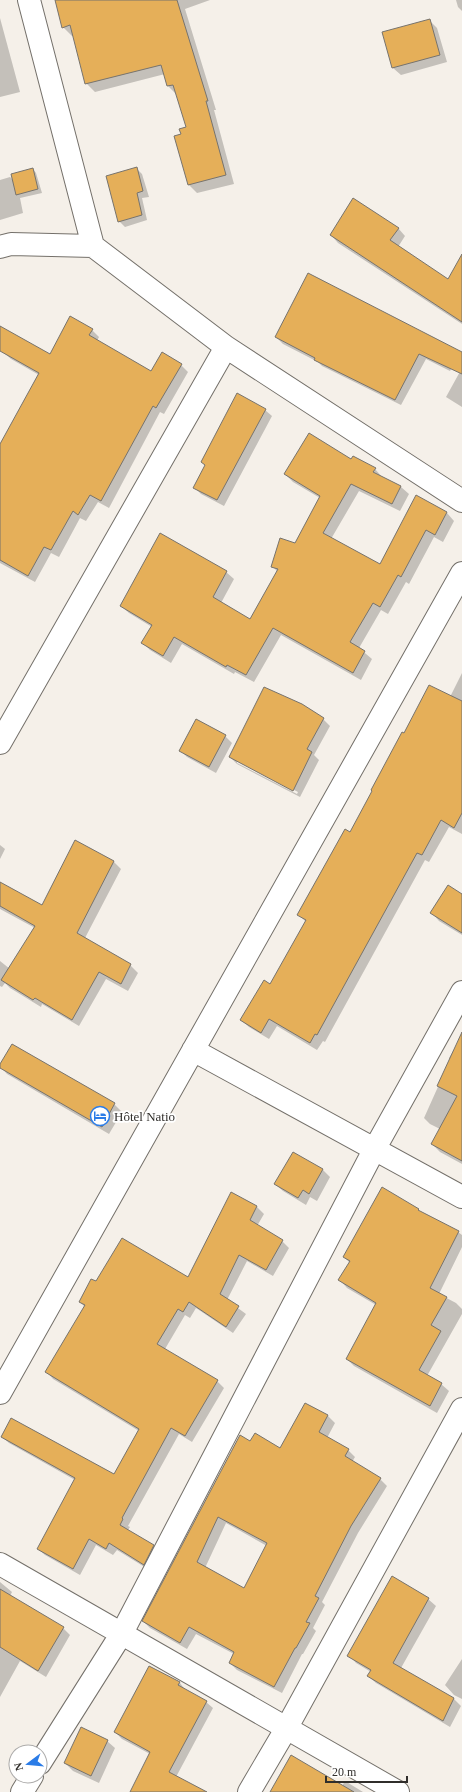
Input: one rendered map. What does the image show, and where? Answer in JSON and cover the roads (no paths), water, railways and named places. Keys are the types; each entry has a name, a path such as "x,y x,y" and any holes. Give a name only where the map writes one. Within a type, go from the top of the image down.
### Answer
{"street":[{"path":"29,0 93,246"},
{"path":"0,247 12,244 93,246 226,347 462,501"},
{"path":"0,743 226,347"},
{"path":"0,1393 462,573"},
{"path":"48,1750 122,1633 374,1150 462,992"},
{"path":"193,1050 462,1197"},
{"path":"249,1792 286,1729 462,1409"},
{"path":"0,1564 398,1792"}],"place":[{"name":"Hôtel Natio","path":"100,1116"}]}
